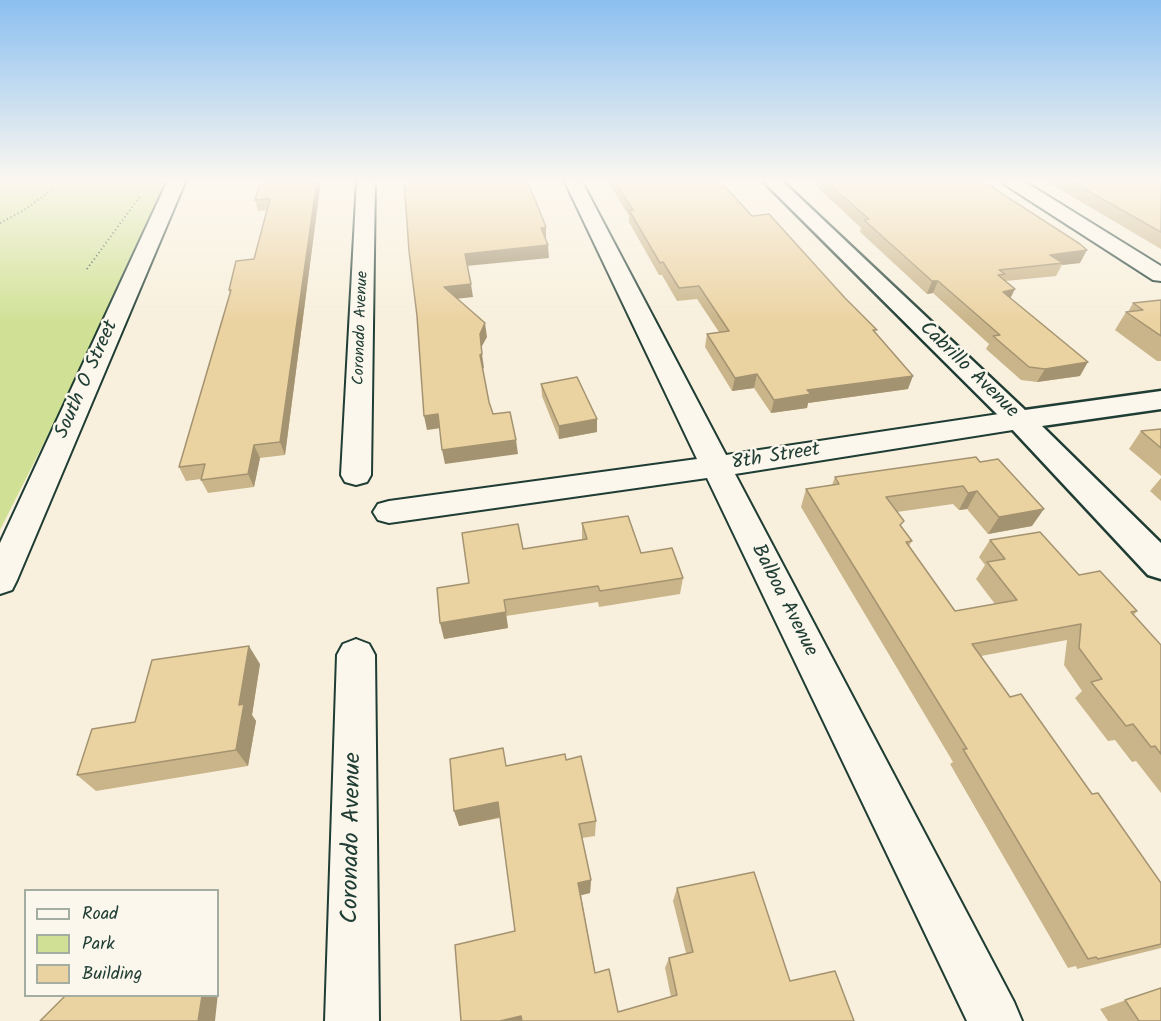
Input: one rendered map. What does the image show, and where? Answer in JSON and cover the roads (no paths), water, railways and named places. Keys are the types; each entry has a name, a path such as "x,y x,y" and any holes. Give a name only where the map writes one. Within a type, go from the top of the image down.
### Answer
{"street":[{"name":"South O Street","path":"0,580 156,228"},
{"name":"Coronado Avenue","path":"357,475 365,228"},
{"name":"Balboa Avenue","path":"596,228 995,1021"},
{"name":"Cabrillo Avenue","path":"820,228 1019,420 1161,565"},
{"path":"1086,228 1161,275"},
{"name":"8th Street","path":"390,512 715,467 1161,400"},
{"name":"Coronado Avenue","path":"351,1021 357,655"}]}
